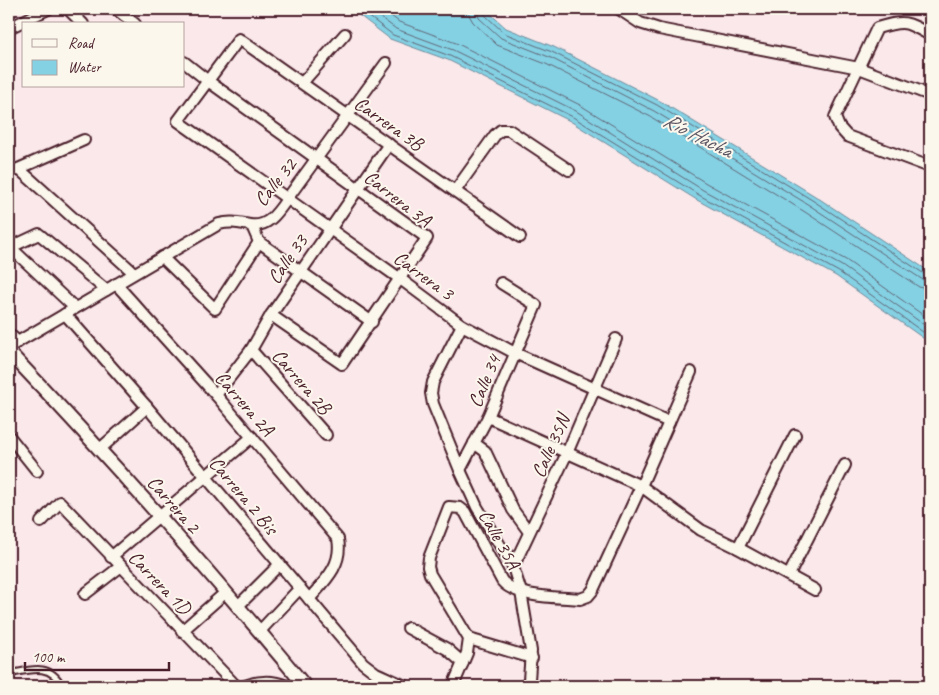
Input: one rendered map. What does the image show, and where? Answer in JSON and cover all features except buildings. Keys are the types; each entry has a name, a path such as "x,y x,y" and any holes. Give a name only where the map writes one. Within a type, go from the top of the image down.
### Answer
{"street":[{"path":"68,9 81,22"},
{"path":"116,9 132,22"},
{"path":"619,9 640,23 659,30 859,68 930,95"},
{"path":"9,28 42,10"},
{"path":"930,35 912,25 897,22 877,28 836,117 839,127 846,136 930,167"},
{"path":"302,83 345,34"},
{"name":"Carrera 3B","path":"208,81 239,39 520,237"},
{"name":"Carrera 3A","path":"185,63 427,238 342,364 271,314"},
{"name":"Calle 32","path":"13,345 219,224 228,221 252,226 269,221 386,63"},
{"name":"Carrera 3","path":"208,81 178,121 462,325 515,353 669,422"},
{"path":"455,191 495,135 501,130 509,130 569,170"},
{"path":"9,174 84,140"},
{"name":"Calle 33","path":"216,395 251,350 271,314 389,144"},
{"path":"19,169 134,274"},
{"path":"252,226 259,242 372,322"},
{"path":"75,308 9,247 39,234 106,290"},
{"path":"162,257 215,309 259,242"},
{"name":"Calle 34","path":"460,470 488,417 536,305 501,283"},
{"name":"Carrera 2A","path":"116,284 216,395 338,539 340,549 338,559 331,574 309,599"},
{"name":"Carrera 2 Bis","path":"65,314 147,407 363,663 376,673 405,686"},
{"path":"462,325 434,382 433,404 477,507 513,567 521,592 532,658 529,680 526,686"},
{"path":"9,334 13,345"},
{"name":"Calle 35N","path":"513,567 567,453 616,339"},
{"name":"Carrera 2B","path":"251,350 326,436"},
{"name":"Carrera 2","path":"9,352 159,515 305,686"},
{"name":"Calle 35A","path":"469,639 430,574 428,567 429,558 449,507 460,508 465,512 502,582 507,587 521,592 580,599 588,596 593,590 641,486 691,372"},
{"path":"100,449 147,407"},
{"path":"488,417 641,486 701,530 815,590"},
{"path":"738,548 795,435"},
{"path":"9,436 37,471"},
{"path":"111,557 252,437"},
{"path":"474,443 485,451 513,510 529,532"},
{"path":"789,575 845,465"},
{"name":"Carrera 1D","path":"41,522 60,502 120,567 236,686"},
{"path":"238,606 280,564"},
{"path":"85,594 120,567"},
{"path":"260,631 300,588"},
{"path":"182,631 226,592"},
{"path":"408,628 447,649 463,663"},
{"path":"453,686 463,663 469,639 532,658"},
{"path":"245,686 255,682 270,681 287,686"}],"lane":[{"path":"9,674 41,668 58,678 62,686"}],"water":[{"name":"Río Hacha","path":"351,9 485,9 506,28 554,47 660,101 815,196 930,272 930,343 836,276 697,200 570,121 448,60 390,39"}]}
